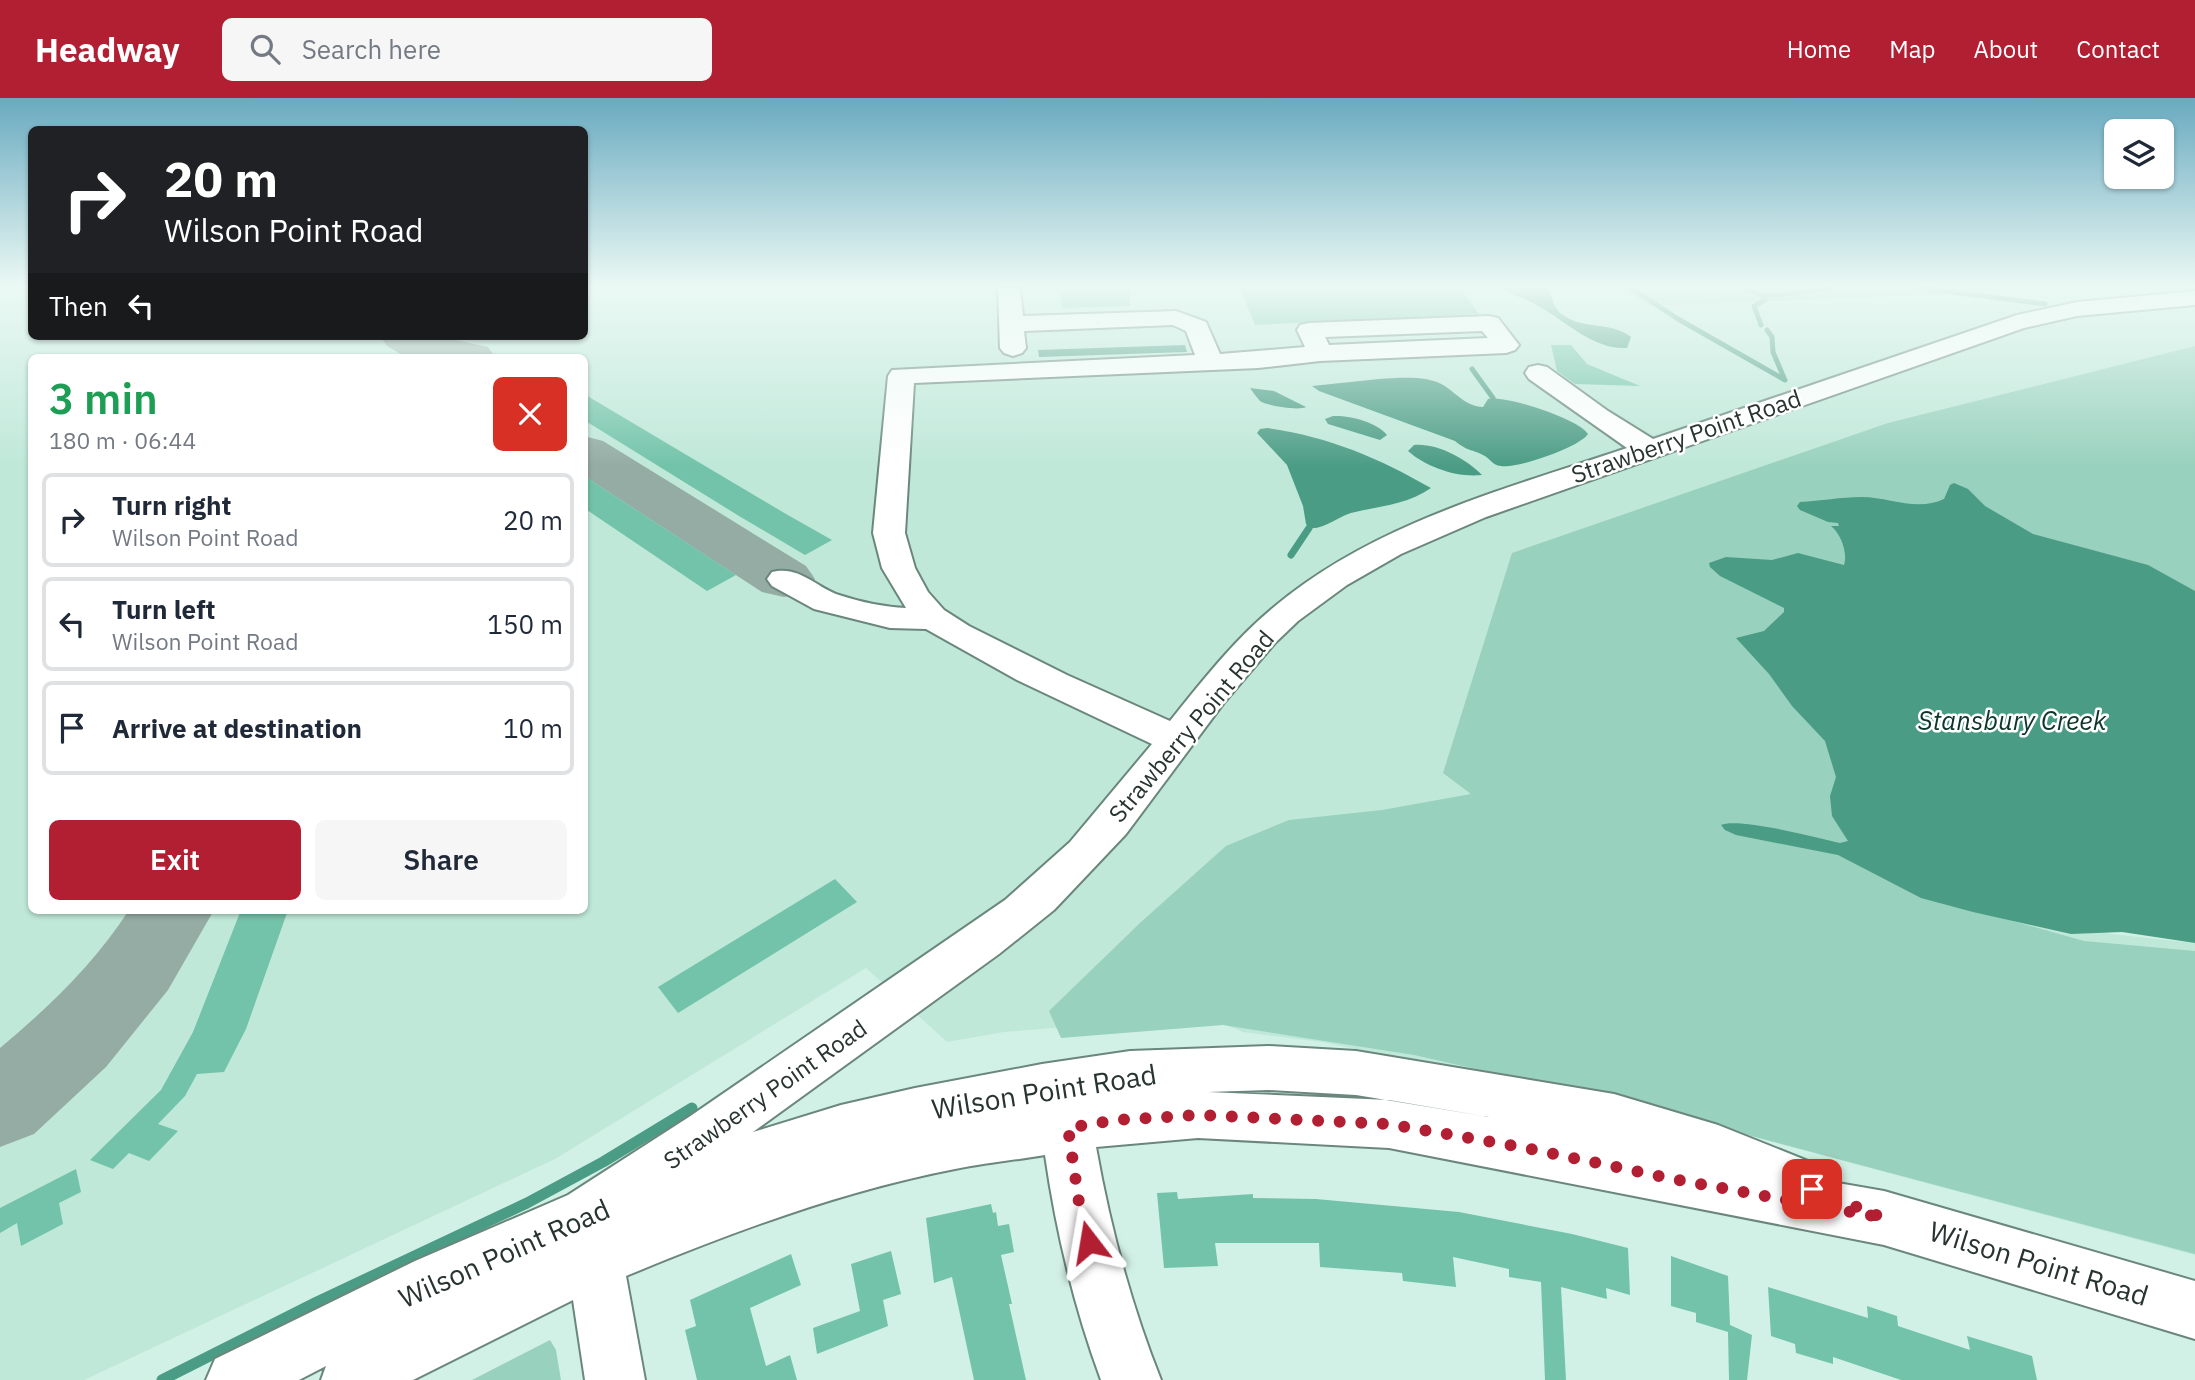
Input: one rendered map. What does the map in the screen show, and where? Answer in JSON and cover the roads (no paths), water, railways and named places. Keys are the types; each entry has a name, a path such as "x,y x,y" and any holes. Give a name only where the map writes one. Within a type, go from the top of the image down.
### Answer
{"street":[{"path":"1014,348 1015,371"},
{"path":"1205,348 1210,362"},
{"path":"1318,348 1320,353"},
{"path":"1176,739 1031,674 933,619 915,598 892,553 889,533 901,376 1443,348"},
{"name":"Strawberry Point Road","path":"591,1237 748,1108 1036,899 1092,847 1176,739 1264,635 1294,607 1340,576 1423,531 1649,449 1942,348"},
{"path":"1538,373 1598,417 1649,449"},
{"path":"784,579 826,602 890,618 933,619"},
{"name":"Wilson Point Road","path":"351,1380 462,1323 591,1237 750,1156 841,1129 976,1098 1130,1073 1268,1068 1356,1073 1614,1117 1718,1149 1884,1218"},
{"name":"Wilson Point Road","path":"236,1380 435,1281 591,1237 719,1211 879,1161 954,1144 1117,1120 1198,1115 1389,1124 1884,1218 2195,1310"},
{"path":"1068,1128 1081,1216 1118,1346 1131,1380"},
{"path":"591,1237 615,1380"}],"water":[{"path":"1186,348 1187,352 1039,357 1038,350"},
{"path":"1413,378 1438,382 1462,400 1477,406 1483,407 1488,399 1525,404 1557,415 1588,434 1573,445 1548,456 1501,466 1455,441 1319,391 1312,386"},
{"path":"1250,388 1274,391 1306,407 1290,408 1264,403"},
{"path":"1333,416 1362,420 1377,426 1387,435 1380,440 1328,424 1325,419"},
{"path":"1260,429 1311,437 1352,450 1431,488 1403,502 1351,513 1325,525 1309,528 1287,465 1257,433"},
{"path":"1414,445 1442,449 1468,463 1482,475 1462,475 1433,466 1408,451"},
{"name":"Stansbury Creek","path":"1954,483 1968,489 1985,506 2033,534 2148,565 2195,591 2195,943 2122,932 2071,934 1973,912 1921,898 1838,855 1736,835 1721,825 1744,824 1840,843 1848,841 1832,816 1830,796 1836,777 1825,741 1736,638 1764,631 1784,612 1784,608 1720,576 1709,563 1726,557 1772,560 1798,553 1844,565 1843,544 1831,526 1839,526 1838,523 1828,522 1800,510 1797,506 1800,502 1862,497 1913,504 1934,503 1944,499 1950,485"}],"waterway":[{"path":"1729,348 1785,380"},
{"path":"1773,348 1784,378"},
{"path":"1472,369 1493,398"},
{"path":"1291,555 1309,528"},
{"path":"162,1380 317,1302 527,1203 603,1162 692,1108"}]}
